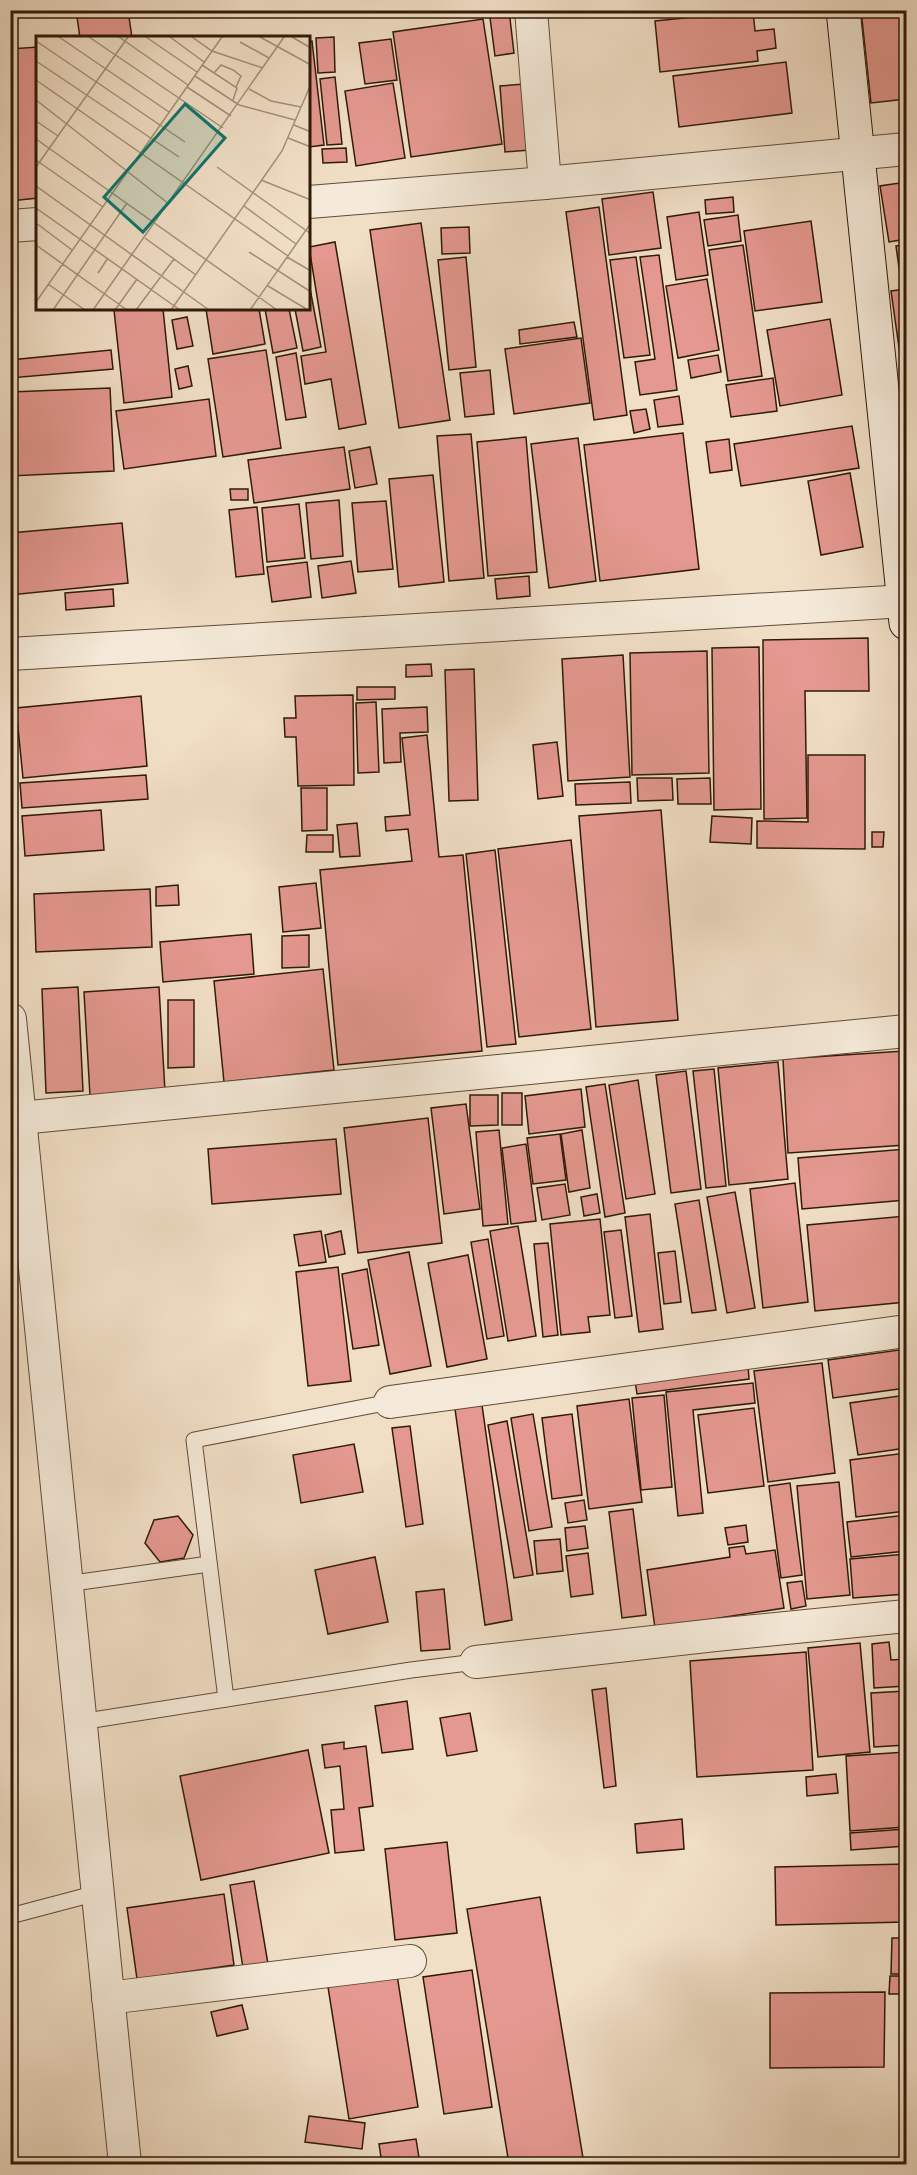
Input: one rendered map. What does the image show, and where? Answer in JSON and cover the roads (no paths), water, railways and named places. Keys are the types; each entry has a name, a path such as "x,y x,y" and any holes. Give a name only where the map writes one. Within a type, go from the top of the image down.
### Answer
{"street":[{"path":"531,10 545,183"},
{"path":"10,654 906,609 843,10"},
{"path":"310,202 545,183 906,149"},
{"path":"10,226 36,224"},
{"path":"10,1019 15,1119 66,1584 125,2164"},
{"path":"15,1119 906,1031"},
{"path":"390,1402 906,1331"},
{"path":"476,1662 906,1616"},
{"path":"108,1998 410,1961"}],"lane":[{"path":"226,1699 194,1440 390,1402"},
{"path":"66,1584 209,1564"},
{"path":"80,1722 411,1670 476,1662"},
{"path":"10,1916 97,1893"}]}
